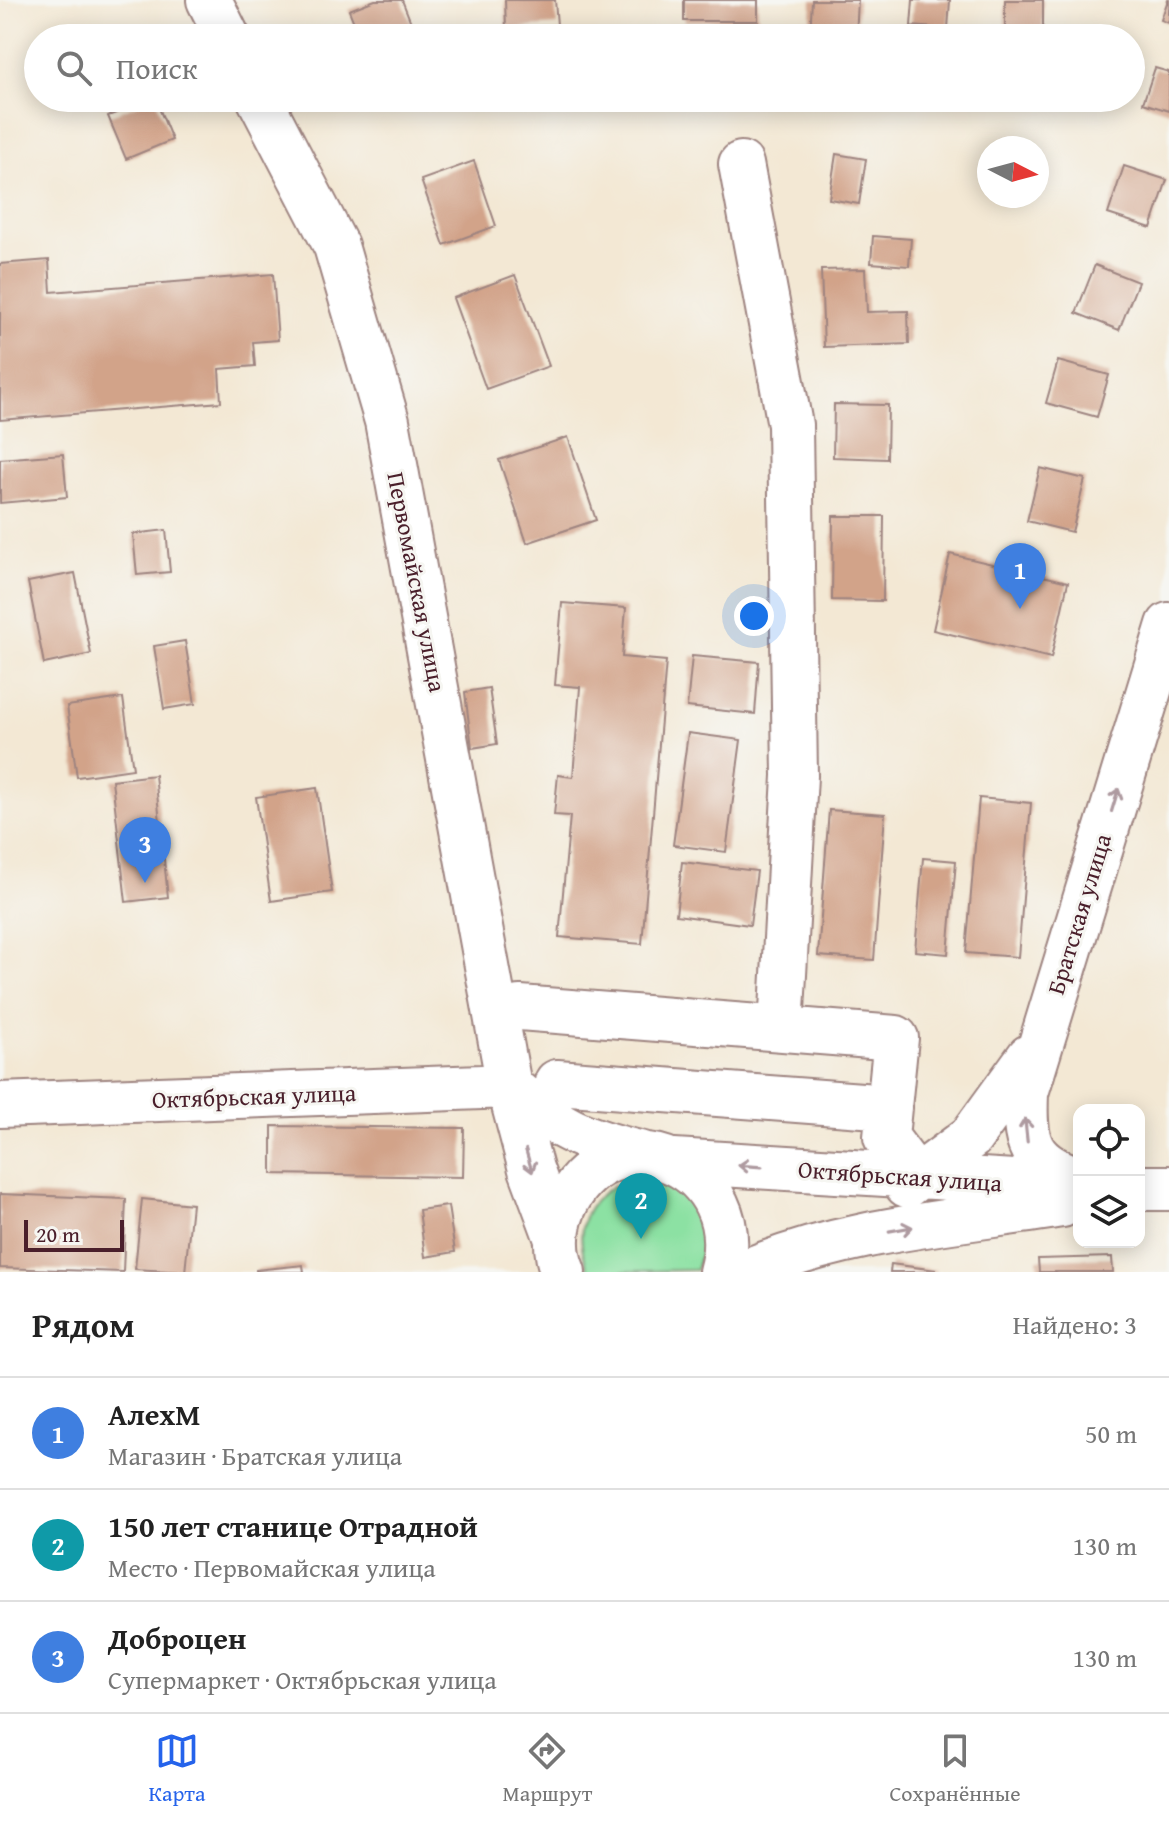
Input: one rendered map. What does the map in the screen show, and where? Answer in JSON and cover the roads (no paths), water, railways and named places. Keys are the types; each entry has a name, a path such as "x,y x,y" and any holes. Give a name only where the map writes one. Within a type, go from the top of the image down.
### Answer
{"street":[{"path":"209,0 221,24"},
{"name":"Первомайская улица","path":"266,112 336,246 387,421 509,1086 560,1262"},
{"path":"741,164 790,425 795,776 781,1029"},
{"name":"Братская улица","path":"1073,1176 1040,1160 1028,1144 1026,1093 1039,1042 1169,625"},
{"path":"497,1012 520,1008 896,1038 886,1137 917,1178"},
{"path":"808,1250 917,1178 971,1137 1039,1042"},
{"path":"557,1082 889,1107"},
{"path":"509,1086 541,1115 587,1140 660,1158 697,1174 714,1194 725,1219 727,1245 721,1272"},
{"name":"Октябрьская улица","path":"0,1105 509,1086"},
{"path":"560,1262 561,1212 574,1188 594,1170 619,1158 660,1158"},
{"name":"Октябрьская улица","path":"660,1158 917,1178 1073,1186"},
{"path":"745,1272 808,1250 944,1222 1073,1204"}],"place":[{"name":"АлехМ","path":"1020,609"},
{"name":"Доброцен","path":"145,883"},
{"name":"150 лет станице Отрадной","path":"641,1239"}]}
